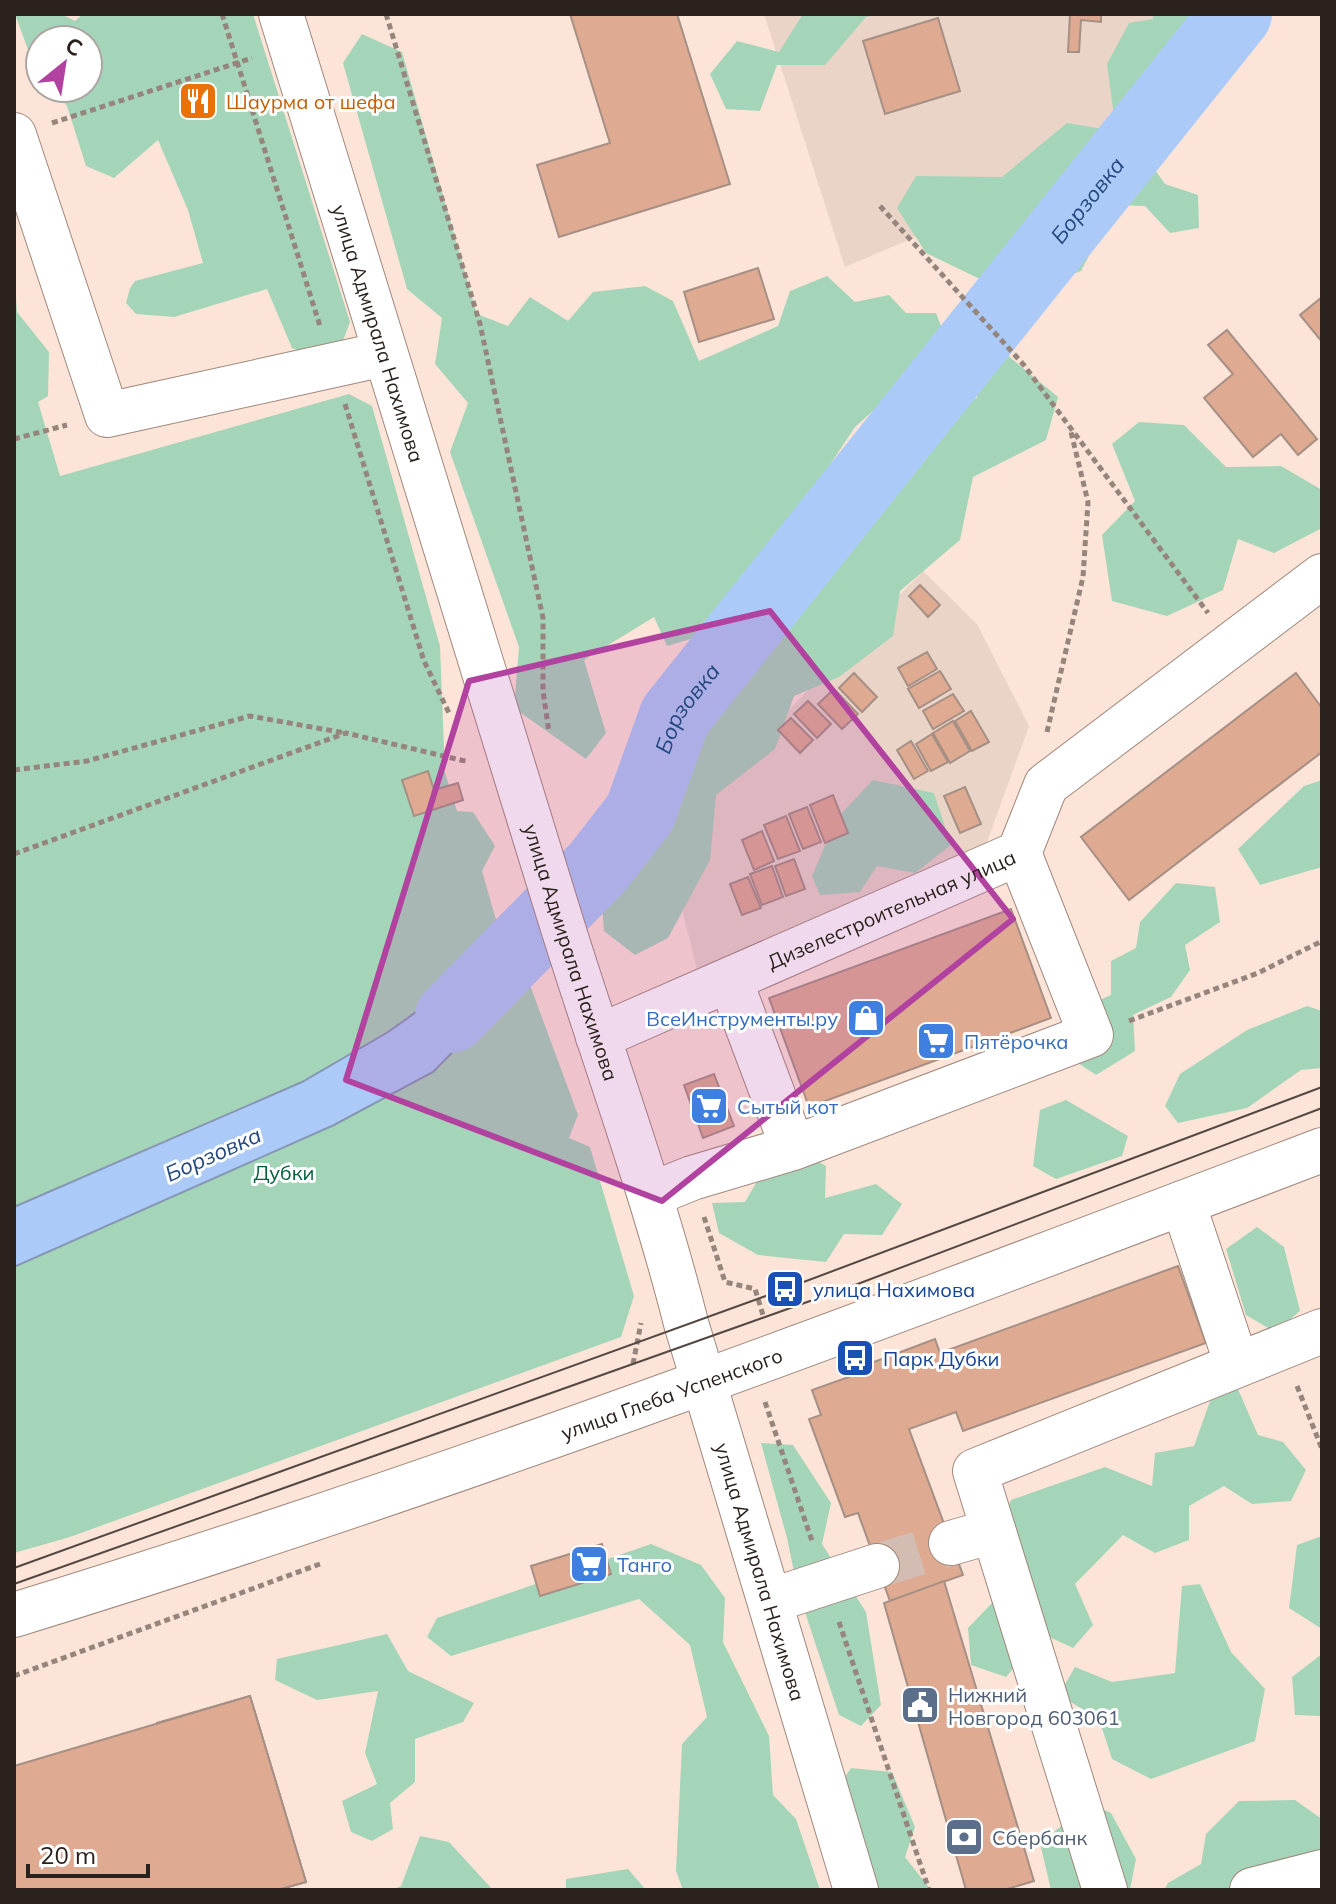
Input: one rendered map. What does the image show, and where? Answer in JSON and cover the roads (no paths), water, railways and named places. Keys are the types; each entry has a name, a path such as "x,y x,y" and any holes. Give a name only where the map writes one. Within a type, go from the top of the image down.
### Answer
{"street":[{"name":"улица Адмирала Нахимова","path":"287,32 582,989 650,1195 856,1890"},
{"path":"14,136 107,415 384,354"},
{"name":"Дизелестроительная улица","path":"598,1037 1019,853 1046,785 1322,576"},
{"path":"1275,613 1322,617"},
{"path":"650,1195 692,1178 793,1148 1091,1035 1019,853"},
{"path":"730,980 793,1148"},
{"name":"улица Глеба Успенского","path":"14,1615 174,1566 644,1404 842,1333 1322,1150"},
{"path":"1183,1203 1237,1365"},
{"path":"1105,1890 975,1471 1322,1331"},
{"path":"951,1543 993,1531"},
{"path":"770,1601 877,1566"},
{"path":"1252,1890 1322,1872"}],"water":[{"path":"515,929 528,970 433,1072 334,1125 14,1267 14,1207 302,1082 388,1032 447,990"}],"waterway":[{"name":"Борзовка","path":"451,1017 598,867 640,813 675,716 1236,14"}],"tunnel":[{"path":"877,1566 951,1543"}],"tram line":[{"path":"14,1568 785,1289 1322,1087"},
{"path":"14,1584 855,1285 1322,1108"}],"place":[{"name":"Шаурма от шефа","path":"198,101"},
{"name":"ВсеИнструменты.ру","path":"866,1018"},
{"name":"Пятёрочка","path":"936,1041"},
{"name":"Сытый кот","path":"709,1106"},
{"name":"улица Нахимова","path":"785,1289"},
{"name":"Парк Дубки","path":"855,1358"},
{"name":"Танго","path":"589,1564"},
{"name":"Нижний Новгород 603061","path":"920,1705"},
{"name":"Сбербанк","path":"964,1837"}],"park label":[{"name":"Дубки","path":"284,1172"}]}
